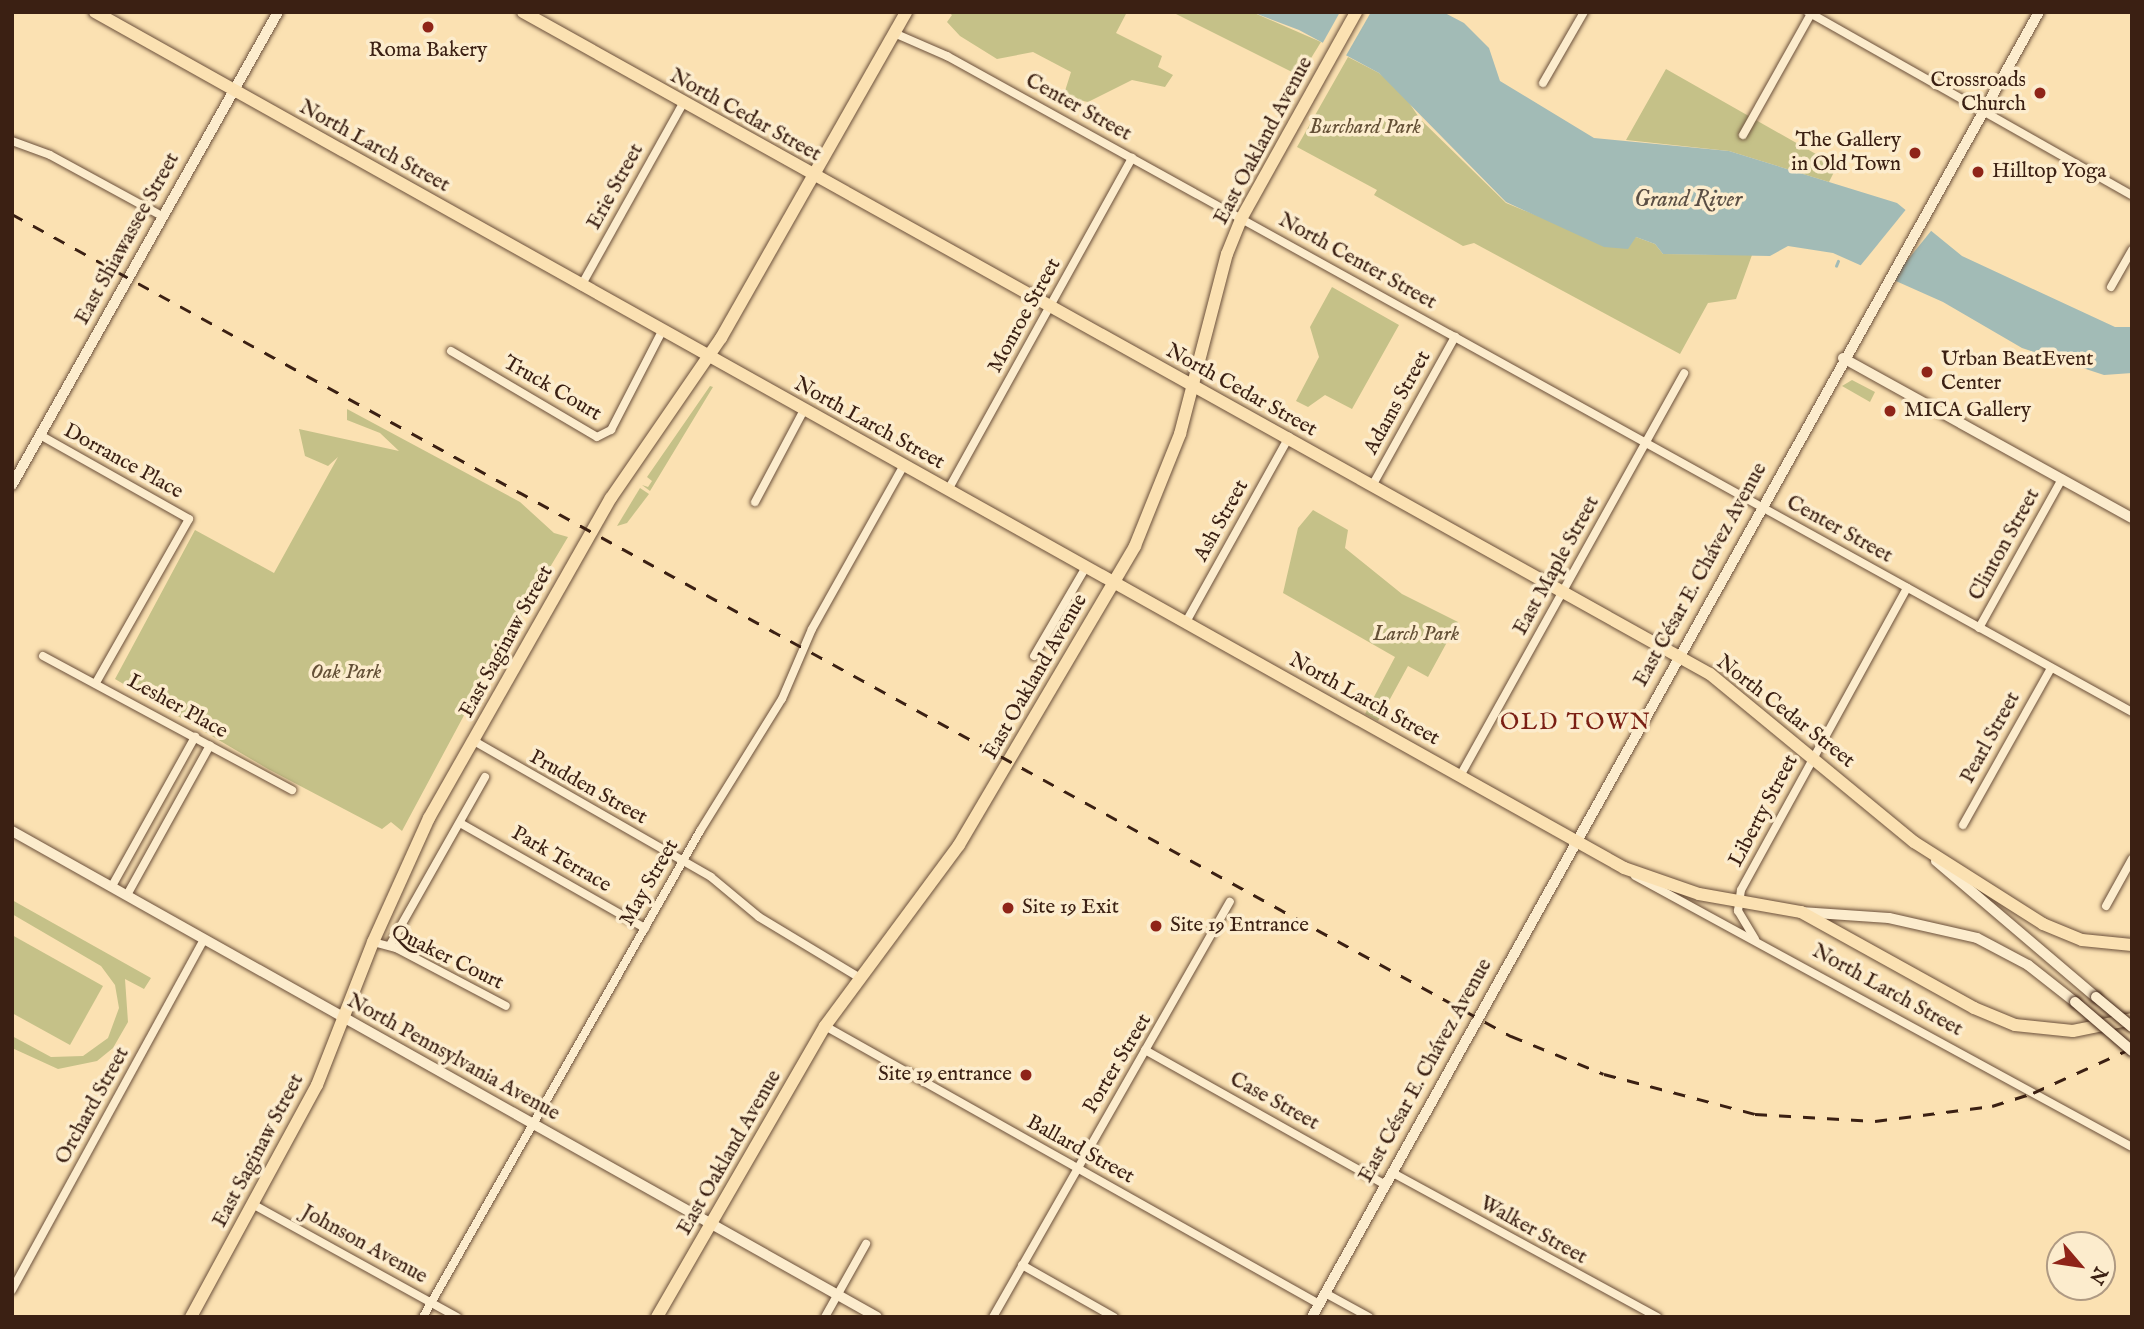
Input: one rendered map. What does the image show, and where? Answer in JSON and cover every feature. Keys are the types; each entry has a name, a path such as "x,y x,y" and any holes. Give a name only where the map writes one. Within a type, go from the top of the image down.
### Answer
{"main road":[{"name":"North Larch Street","path":"95,12 1624,867 1676,888 1801,912"},
{"name":"North Cedar Street","path":"523,12 682,105 1289,437 1679,656 1754,706 1914,842 2048,927 2082,940 2132,945"},
{"name":"East Saginaw Street","path":"191,1317 317,1085 373,942 429,818 611,498 709,356 906,12"},
{"name":"East Oakland Avenue","path":"657,1317 825,1026 959,845 1114,583 1163,484 1194,387 1227,254 1241,219 1356,12"},
{"path":"1801,912 1973,1008 2011,1024 2073,1031 2132,1019"}],"street":[{"name":"East Shiawassee Street","path":"12,485 278,12"},
{"path":"1543,82 1584,12"},
{"name":"East César E. Chávez Avenue","path":"1312,1317 1760,506 2039,12"},
{"path":"1743,135 1810,13 2132,195"},
{"name":"Center Street","path":"894,33 947,55 1241,219"},
{"name":"Erie Street","path":"581,286 682,105"},
{"path":"12,141 50,155 162,216"},
{"name":"Monroe Street","path":"948,490 1132,158"},
{"name":"North Center Street","path":"1241,219 1455,337"},
{"path":"2111,287 2132,250"},
{"name":"Truck Court","path":"451,351 597,437 611,430 662,331"},
{"name":"Center Street","path":"1455,337 2132,712"},
{"name":"Adams Street","path":"1372,486 1455,337"},
{"path":"1843,358 2132,518"},
{"name":"East Maple Street","path":"1460,776 1684,373"},
{"path":"755,502 804,410"},
{"name":"Dorrance Place","path":"40,435 189,519 96,683"},
{"name":"Ash Street","path":"1186,622 1289,437"},
{"name":"May Street","path":"424,1317 683,861 782,699 812,629 904,465"},
{"name":"Clinton Street","path":"1979,628 2062,479"},
{"path":"1034,656 1086,567"},
{"name":"Liberty Street","path":"1756,942 1743,923 1737,900 1813,756 1907,588"},
{"name":"Lesher Place","path":"44,656 292,790"},
{"name":"Pearl Street","path":"1963,825 2051,668"},
{"path":"111,886 195,737"},
{"name":"Prudden Street","path":"474,741 711,877 759,917 860,978"},
{"path":"127,895 210,745"},
{"path":"390,945 485,777"},
{"name":"Park Terrace","path":"460,823 645,928"},
{"name":"North Pennsylvania Avenue","path":"12,831 877,1317"},
{"path":"1914,842 2132,1027"},
{"path":"2106,906 2132,859"},
{"name":"North Larch Street","path":"1624,867 1662,893 2132,1147"},
{"name":"Porter Street","path":"993,1317 1230,902"},
{"name":"North Larch Street","path":"1801,912 1902,919 1977,938 2028,965 2132,1051"},
{"name":"Orchard Street","path":"12,1290 204,939"},
{"name":"Quaker Court","path":"373,942 390,945 506,1006"},
{"name":"Ballard Street","path":"825,1026 1319,1304"},
{"name":"Case Street","path":"1145,1050 1386,1185"},
{"name":"Walker Street","path":"1393,1173 1657,1317"},
{"name":"Johnson Avenue","path":"254,1205 457,1317"},
{"path":"825,1317 866,1244"},
{"path":"1022,1265 1114,1317"},
{"path":"1325,1293 1369,1317"}],"green space":[{"path":"948,12 1127,12 1116,33 1162,56 1158,67 1173,75 1165,87 1132,80 1088,102 1073,99 1065,91 1071,72 1033,52 997,59 960,36 947,22 952,15"},
{"name":"Burchard Park","path":"1172,12 1252,12 1321,42 1300,76"},
{"name":"Burchard Park","path":"1348,57 1379,73 1402,92 1420,119 1506,203 1611,246 1636,237 1655,244 1663,254 1752,255 1736,299 1708,303 1680,354 1474,243 1463,246 1374,195 1377,190 1297,147"},
{"path":"1666,69 1837,166 1829,182 1729,151 1626,140"},
{"path":"1332,287 1399,325 1352,409 1325,395 1308,407 1296,401 1319,357 1310,327"},
{"path":"1852,380 1875,392 1870,402 1842,386"},
{"path":"710,386 713,387 650,491 642,485 648,487 652,481 647,477"},
{"name":"Oak Park","path":"347,409 520,502 554,533 568,537 484,678 402,831 391,822 382,829 268,769 115,679 195,530 274,573 338,457 328,466 305,456 299,429 399,451 380,433 347,420"},
{"path":"640,488 649,494 627,523 617,526"},
{"name":"Larch Park","path":"1313,510 1348,530 1345,548 1402,594 1458,622 1428,677 1408,666 1378,721 1365,714 1395,657 1283,593 1298,528"},
{"path":"12,900 151,978 144,989 125,979 128,1022 113,1048 97,1061 58,1069 12,1048 12,1036 51,1057 83,1056 108,1038 119,1008 115,985 101,966 12,914"},
{"path":"12,935 103,986 70,1045 12,1013"}],"water":[{"name":"Grand River","path":"1252,12 1443,12 1464,23 1489,48 1500,81 1594,138 1729,151 1897,203 1962,256 2115,327 2132,327 2132,373 2104,375 2022,348 1943,302 1833,253 1788,246 1770,256 1663,254 1655,244 1636,237 1628,249 1604,247 1506,202 1379,73 1299,30"}],"pier":[{"path":"1340,12 1371,12 1344,59 1321,46"},
{"path":"1908,207 1934,228 1885,288 1859,268"}],"waterway":[{"path":"1836,266 1838,261"}],"railway":[{"path":"12,214 1511,1036 1604,1074 1755,1114 1875,1121 1992,1106 2033,1093 2132,1048"}],"place":[{"name":"Roma Bakery","path":"428,27"},
{"name":"Crossroads Church","path":"2040,93"},
{"name":"The Gallery in Old Town","path":"1915,153"},
{"name":"Hilltop Yoga","path":"1978,172"},
{"name":"Urban BeatEvent Center","path":"1927,372"},
{"name":"MICA Gallery","path":"1890,411"},
{"name":"Site 19 Exit","path":"1008,908"},
{"name":"Site 19 Entrance","path":"1156,926"},
{"name":"Site 19 entrance","path":"1026,1075"}],"district":[{"name":"OLD TOWN","path":"1576,723"}]}
